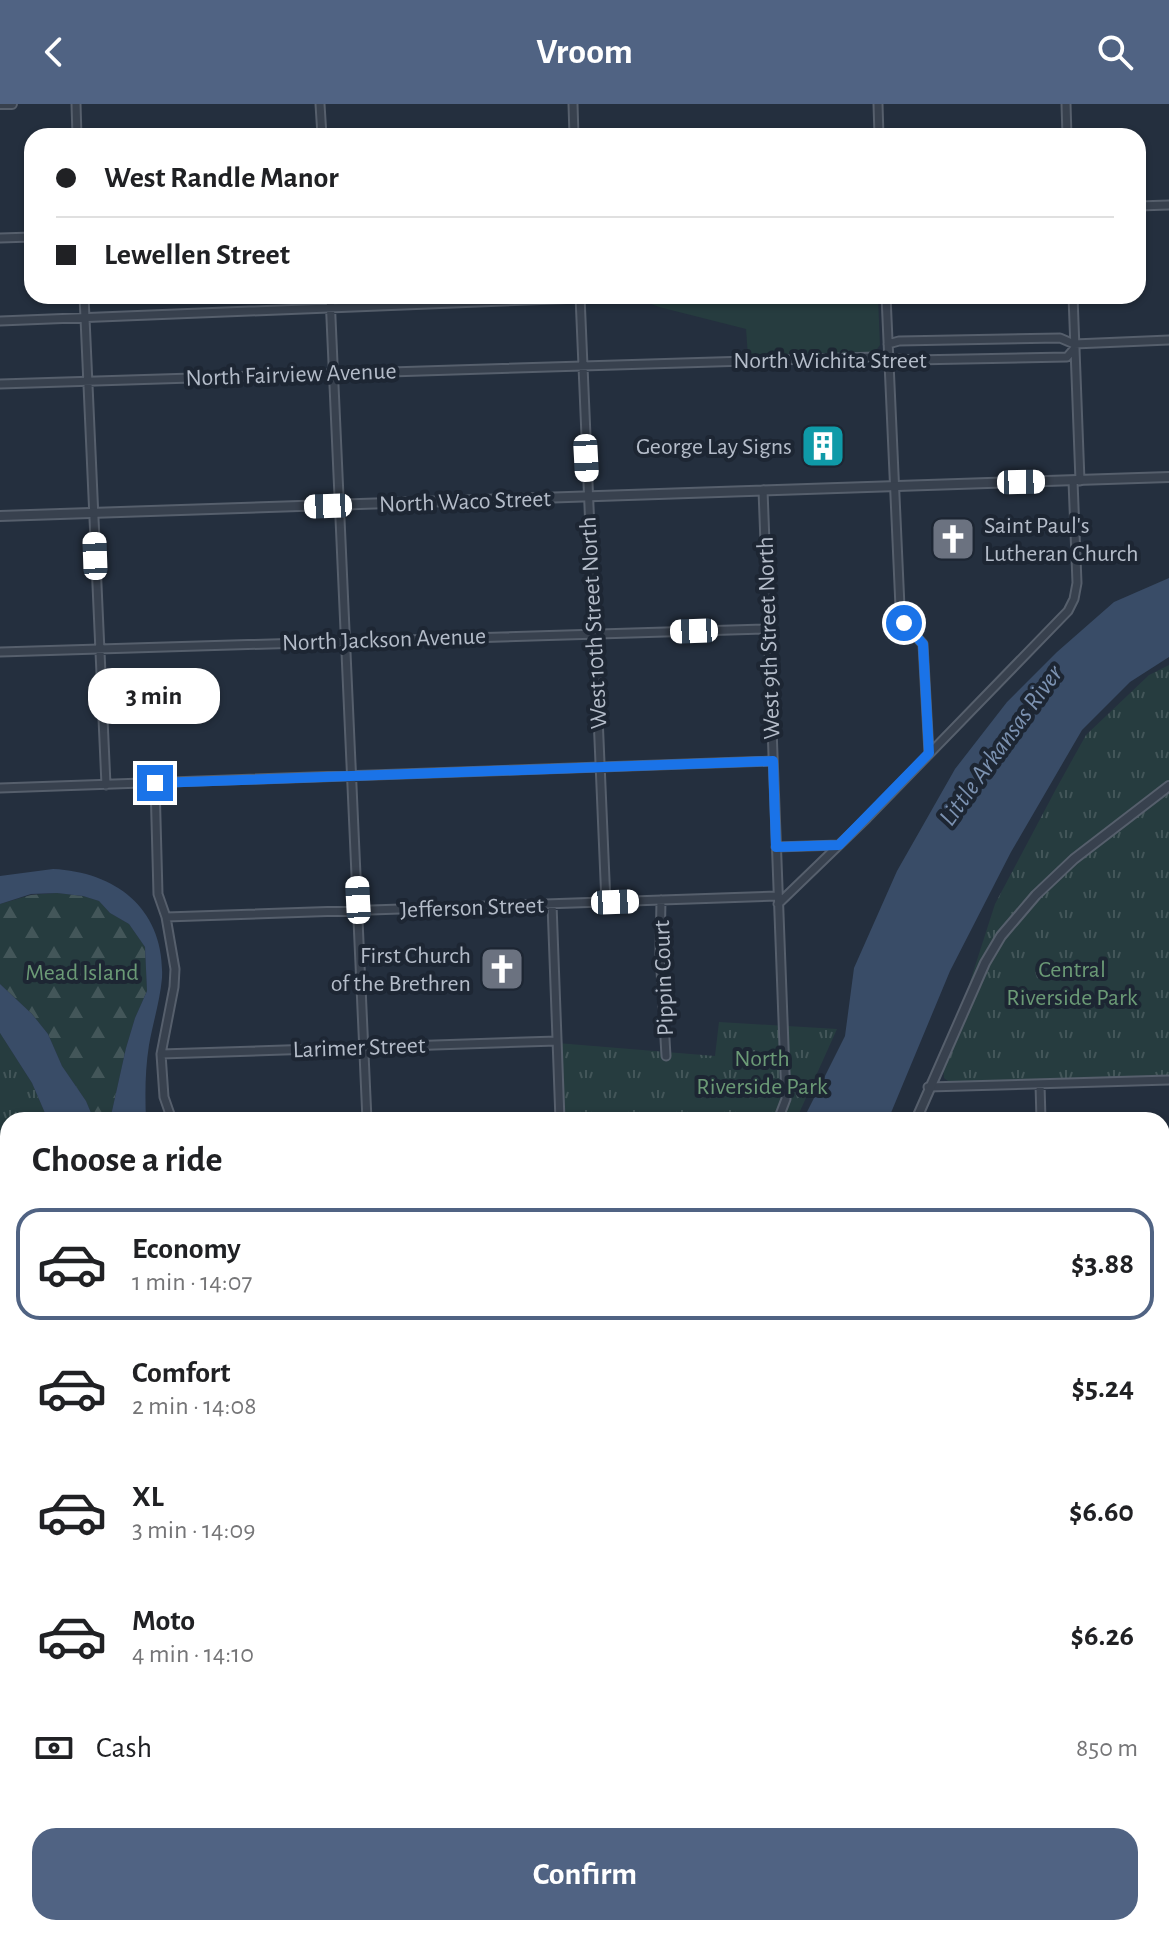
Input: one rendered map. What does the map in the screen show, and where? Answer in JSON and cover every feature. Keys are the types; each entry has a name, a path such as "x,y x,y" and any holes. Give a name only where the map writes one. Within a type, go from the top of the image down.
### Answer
{"street":[{"path":"0,104 12,104"},
{"path":"76,104 77,128"},
{"path":"320,104 322,128"},
{"path":"573,104 574,128"},
{"path":"878,104 879,128"},
{"path":"1066,104 1067,128"},
{"path":"1146,206 1169,205"},
{"path":"0,238 24,237"},
{"path":"84,304 106,785"},
{"path":"331,304 367,1112"},
{"path":"0,321 406,304"},
{"name":"West 10th Street North","path":"580,304 606,903"},
{"path":"886,304 900,607 904,623 923,644 929,753"},
{"path":"778,900 839,845 1052,629 1068,611 1075,597 1073,304"},
{"name":"North Wichita Street","path":"888,344 899,341 1060,338 1074,346 1169,340"},
{"name":"North Wichita Street","path":"582,365 888,356 913,360 1067,357 1074,346"},
{"name":"North Fairview Avenue","path":"0,384 582,365"},
{"name":"North Waco Street","path":"0,516 1169,477"},
{"name":"West 9th Street North","path":"763,490 786,1099 781,1112"},
{"name":"North Jackson Avenue","path":"0,652 768,629"},
{"path":"0,788 773,761"},
{"path":"155,783 158,894 166,917 175,969 161,1054 164,1097 169,1112"},
{"path":"919,1112 985,963 1001,936 1036,895 1074,859 1169,786"},
{"path":"776,847 839,845"},
{"name":"Jefferson Street","path":"166,917 661,900 778,900"},
{"name":"Pippin Court","path":"661,900 660,953 666,1056"},
{"path":"552,904 560,1112"},
{"name":"Larimer Street","path":"161,1054 557,1041"},
{"path":"928,1087 1169,1080"},
{"path":"1040,1084 1041,1112"}],"green space":[{"path":"651,304 878,304 880,345 875,352 748,357 746,329"},
{"name":"Central Riverside Park","path":"1169,665 1169,1075 952,1084 944,1078 943,1066 995,904 1086,735 1149,675"},
{"name":"Mead Island","path":"57,893 99,901 110,913 129,924 145,947 147,991 126,1048 112,1112 91,1112 62,1066 48,1034 0,984 0,904 31,895"},
{"name":"North Riverside Park","path":"719,1022 837,1029 800,1112 560,1112 557,1043 715,1056"},
{"path":"0,1033 32,1083 45,1112 0,1112"}],"water":[{"name":"Little Arkansas River","path":"1169,578 1169,657 1130,682 1082,730 1011,852 950,971 891,1112 807,1112 845,1036 854,968 897,871 955,769 1007,702 1114,602"},
{"path":"53,869 76,872 116,887 133,899 146,914 161,954 162,978 148,1054 146,1112 112,1112 126,1048 147,991 145,947 129,924 110,913 99,901 83,896 31,894 0,904 0,876"},
{"path":"0,984 48,1034 62,1066 91,1112 45,1112 32,1083 0,1033"}],"place":[{"name":"George Lay Signs","path":"823,446"},
{"name":"Saint Paul's Lutheran Church","path":"953,539"},
{"name":"First Church of the Brethren","path":"502,969"}],"route":[{"path":"155,783 773,761 776,847 839,845 929,753 923,644 904,623"}]}
